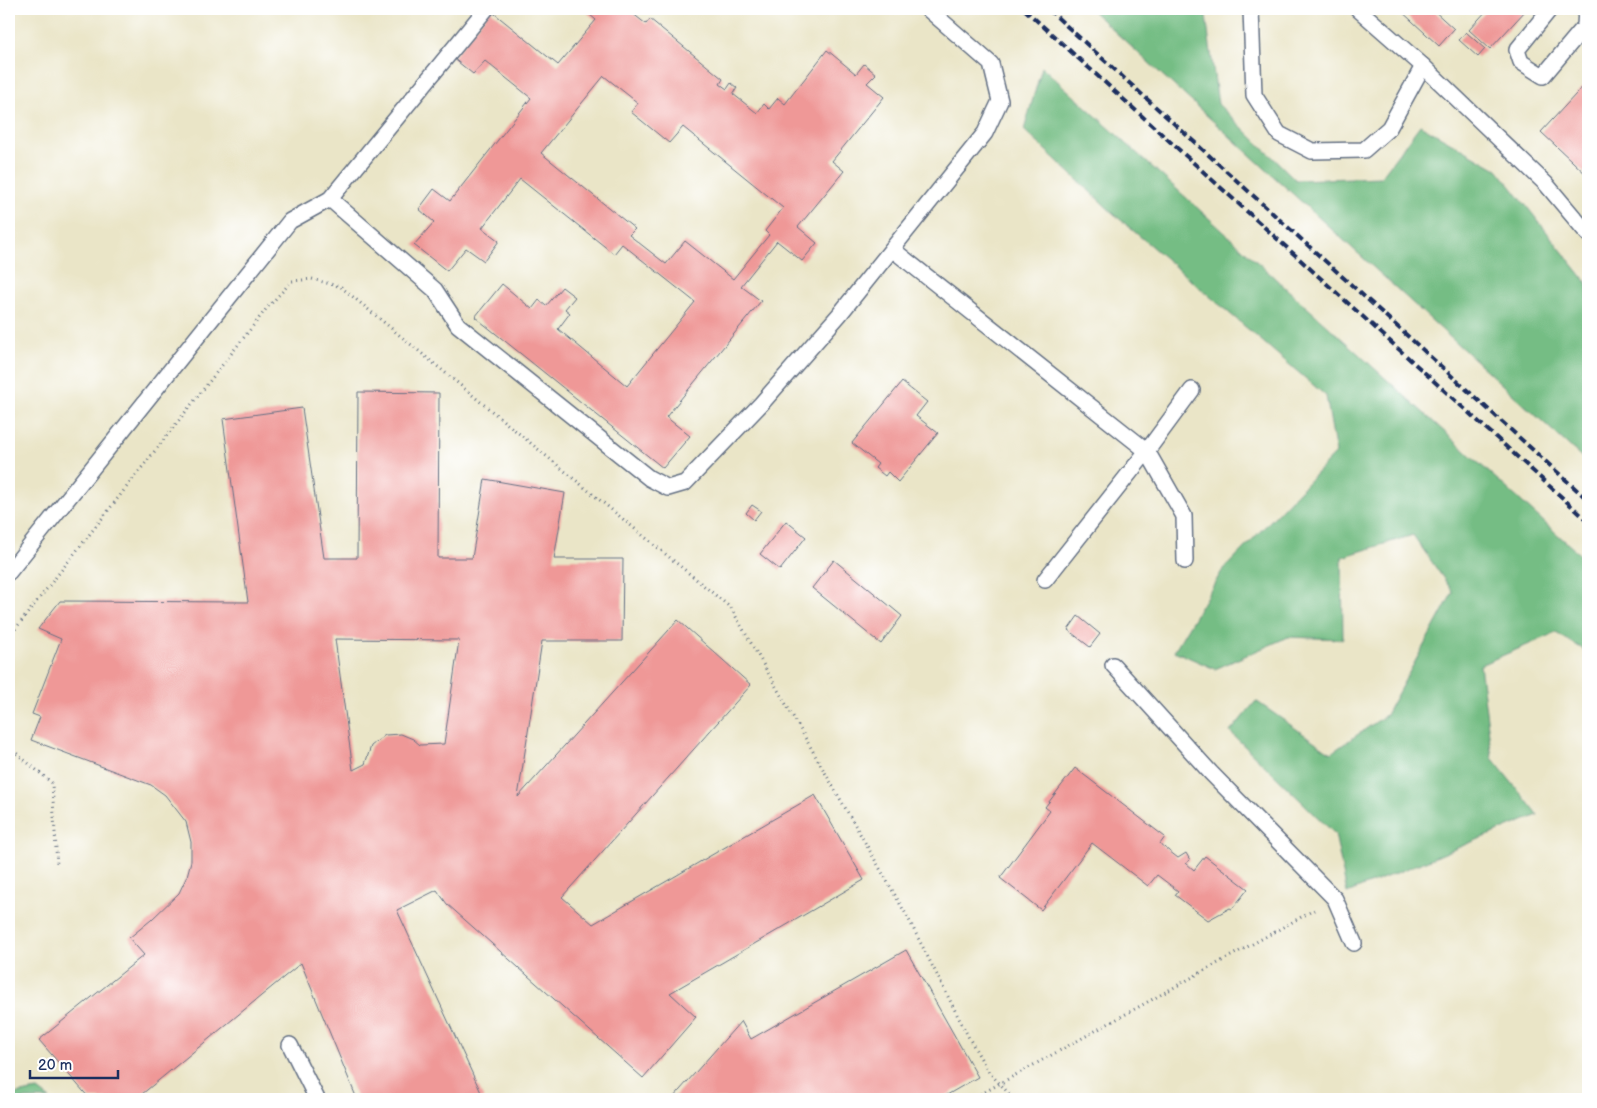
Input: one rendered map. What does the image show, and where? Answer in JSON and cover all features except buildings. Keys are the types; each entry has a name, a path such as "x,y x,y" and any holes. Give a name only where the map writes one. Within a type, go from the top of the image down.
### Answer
{"lane":[{"path":"9,572 290,221 330,199 486,9"},
{"path":"330,199 435,290 458,325 650,478 668,488 685,483 761,404 838,315 985,133 1000,101 991,64 928,9"},
{"path":"1251,9 1254,95 1279,134 1312,151 1364,150 1389,128 1423,66"},
{"path":"1358,9 1423,66 1546,184 1588,234"},
{"path":"1550,9 1517,50 1521,62 1543,76 1584,26 1586,9"},
{"path":"892,249 1147,451 1184,516 1185,561"},
{"path":"1045,580 1147,451 1192,390"},
{"path":"1113,664 1211,773 1335,899 1354,943"},
{"path":"290,1045 317,1099"}],"path":[{"path":"9,637 267,308 292,280 312,279 341,287 731,608 907,916 968,1038 988,1070 1014,1099"},
{"path":"9,747 52,784 57,866"},
{"path":"972,1099 1335,899"},
{"path":"1042,1099 1058,1097 1063,1099"}],"green space":[{"path":"1090,9 1205,9 1218,104 1296,180 1381,177 1420,125 1497,169 1588,284 1588,463"},
{"path":"1042,67 1588,562 1588,652 1556,633 1480,665 1492,758 1538,815 1347,893 1335,834 1230,732 1256,701 1331,753 1386,715 1453,592 1413,535 1342,557 1343,639 1288,637 1215,669 1174,651 1222,571 1336,453 1326,396 1115,215 1024,130"},
{"path":"38,1090 50,1099 9,1099 9,1095"}],"railway":[{"path":"1024,9 1588,521"},
{"path":"1048,9 1588,500"}]}
